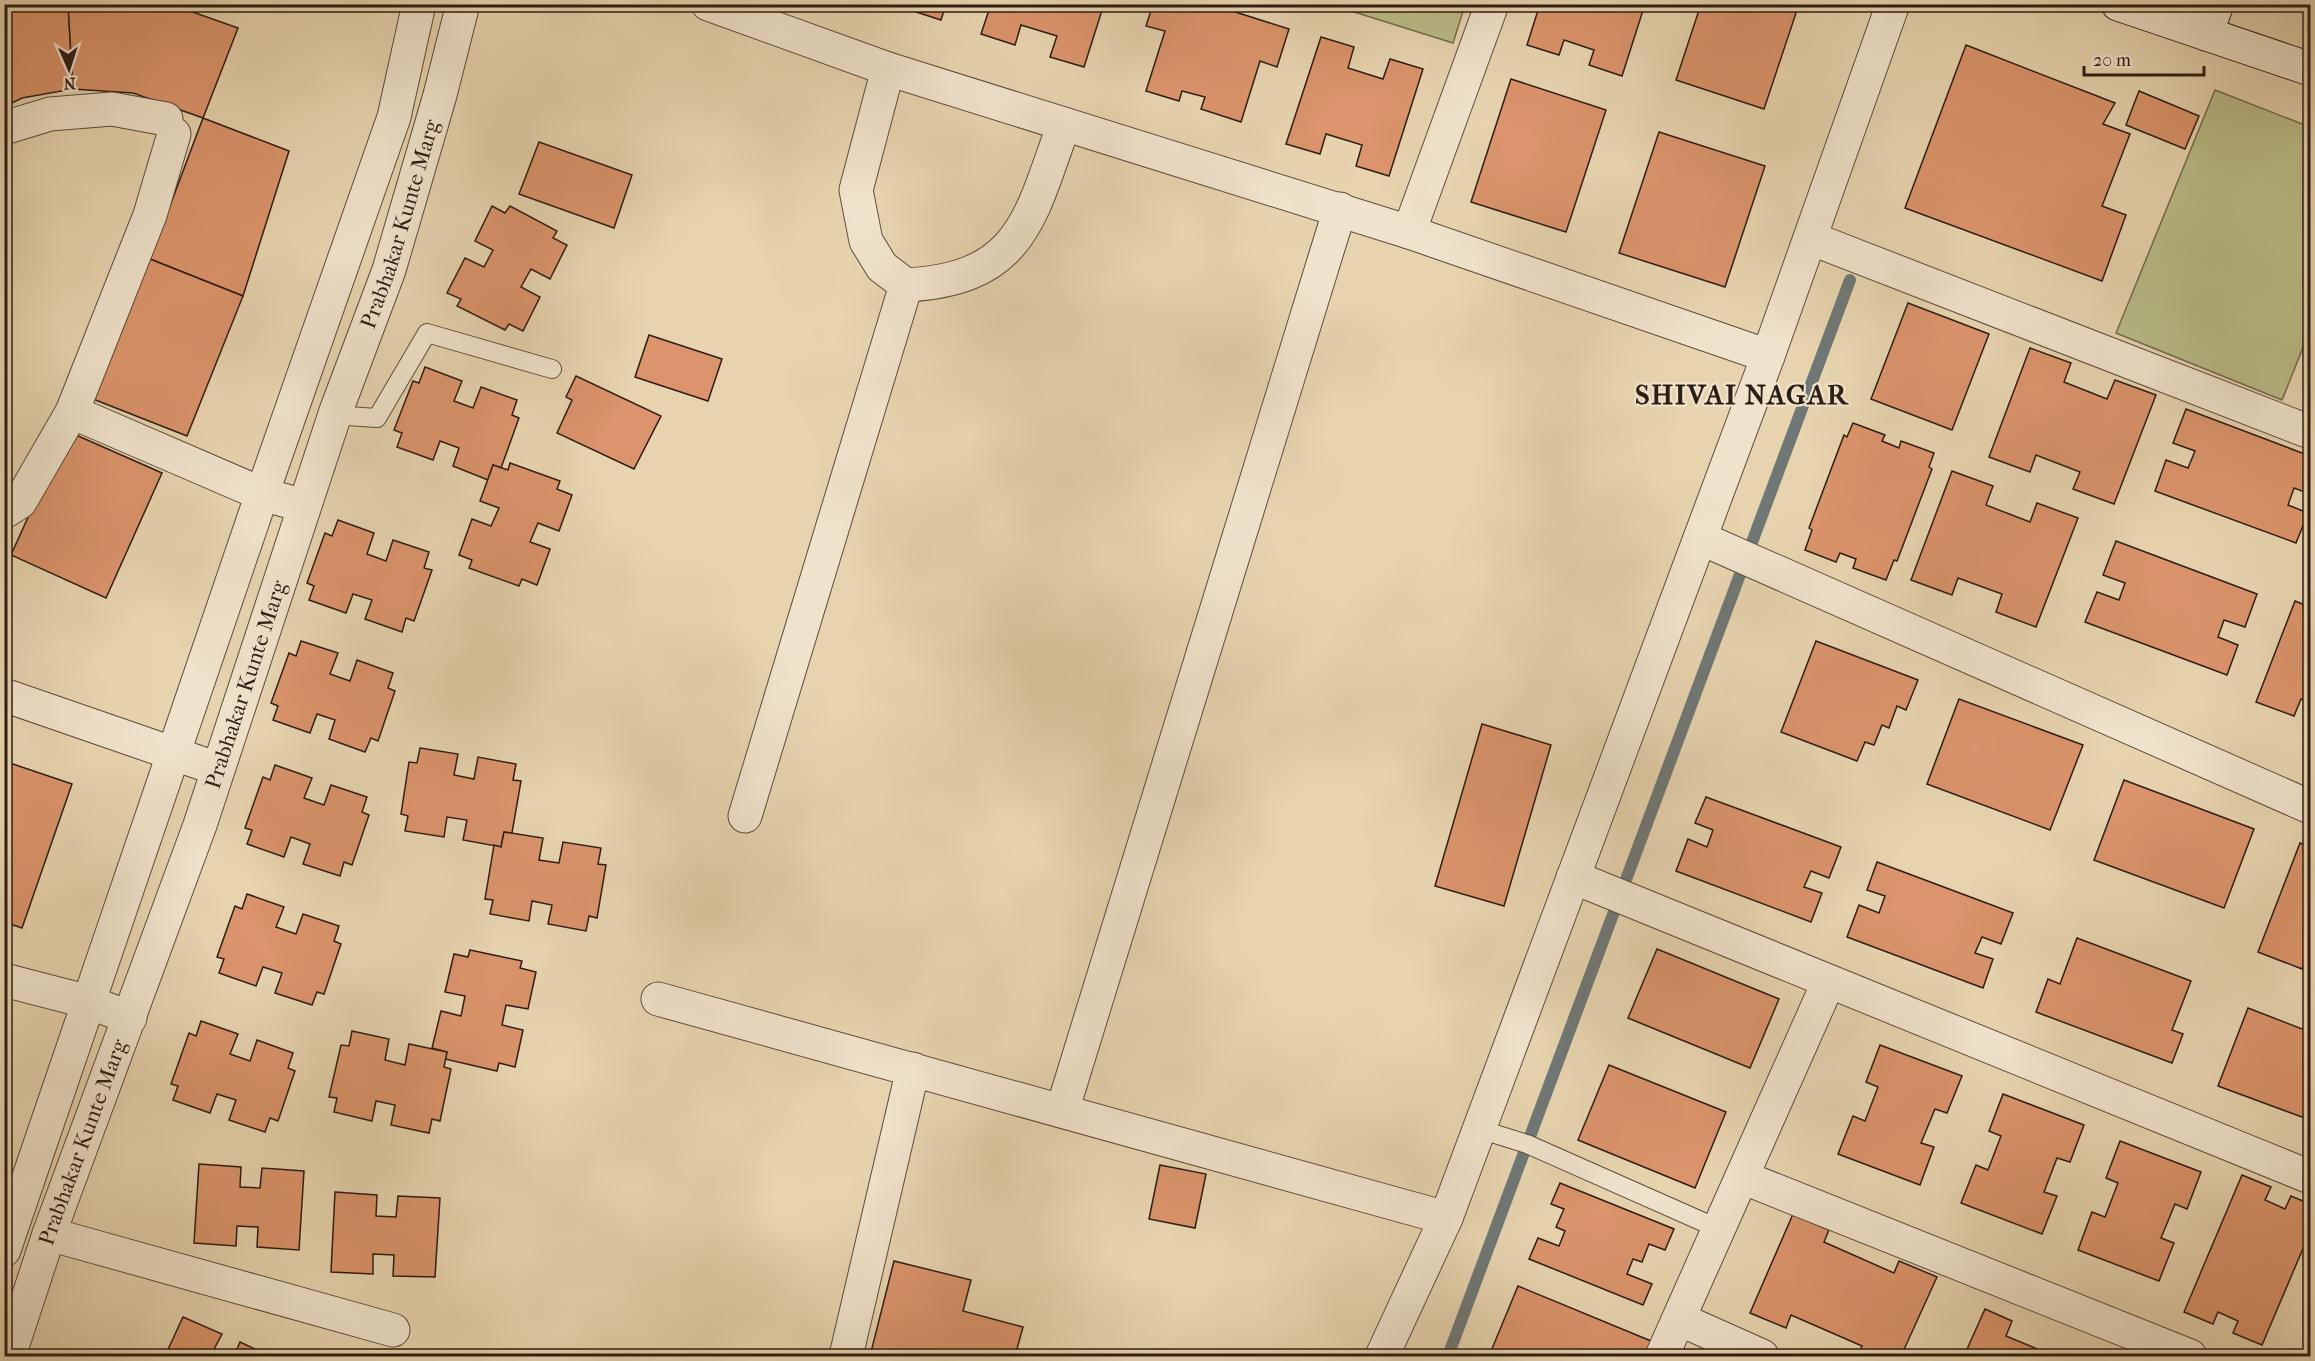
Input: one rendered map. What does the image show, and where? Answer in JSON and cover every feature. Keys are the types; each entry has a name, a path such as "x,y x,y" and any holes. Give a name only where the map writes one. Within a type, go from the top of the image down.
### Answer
{"street":[{"name":"Prabhakar Kunte Marg","path":"4,1250 173,752 394,117 419,4"},
{"name":"Prabhakar Kunte Marg","path":"9,1356 49,1234 130,1018 218,769 336,411 388,270 440,95 463,4"},
{"path":"708,4 888,69 1340,209 1768,356"},
{"path":"1409,232 1492,4"},
{"path":"1382,1356 1446,1218 1768,356 1893,4"},
{"path":"2118,4 2212,19 2310,69"},
{"path":"888,69 856,190 866,241 882,267 906,285 940,284 963,277 990,264 1009,249 1029,218 1064,124"},
{"path":"4,128 50,114 112,109 170,127 150,215 72,412 20,502 4,512"},
{"path":"1062,1111 1340,209"},
{"path":"1810,238 2310,432"},
{"path":"745,816 906,285"},
{"path":"72,412 262,494 304,506"},
{"path":"1700,538 2310,807"},
{"path":"4,695 218,769"},
{"path":"1574,877 1828,983 2310,1177"},
{"path":"4,980 89,1002 130,1018"},
{"path":"1662,1356 1828,983"},
{"path":"658,999 1446,1218"},
{"path":"846,1356 913,1069"},
{"path":"1742,1177 2190,1356"},
{"path":"49,1234 393,1330"},
{"path":"1678,1319 1762,1356"}],"lane":[{"path":"336,411 347,416 377,418 427,333 552,369"},
{"path":"1479,1129 1527,1144 1719,1229"}],"green space":[{"path":"1465,4 1453,43 1332,5"},
{"path":"2215,90 2310,127 2310,330 2282,400 2116,333"}],"building":[{"path":"4,4 68,4 73,89 22,98 4,107"},
{"path":"68,4 170,4 238,28 203,118 133,93 73,89"},
{"path":"909,4 946,4 941,20 907,9"},
{"path":"991,4 1104,4 1084,67 1050,57 1057,36 1021,25 1015,45 981,34"},
{"path":"1153,4 1210,4 1289,29 1277,67 1260,61 1241,122 1201,109 1205,97 1182,91 1179,101 1146,91 1165,31 1146,26"},
{"path":"1540,4 1645,4 1622,76 1589,65 1594,50 1564,40 1559,55 1527,45"},
{"path":"1701,4 1790,4 1798,7 1764,109 1676,80"},
{"path":"1321,37 1354,47 1348,68 1383,79 1390,59 1423,69 1389,176 1356,166 1362,145 1326,134 1320,154 1286,144"},
{"path":"1966,45 2115,103 2103,124 2130,134 2102,206 2126,215 2102,281 1905,208"},
{"path":"1511,79 1606,110 1566,232 1471,202"},
{"path":"2139,91 2199,116 2185,149 2126,125"},
{"path":"203,118 289,151 243,296 150,259"},
{"path":"1659,132 1765,166 1725,287 1619,253"},
{"path":"539,142 632,175 614,228 519,194"},
{"path":"492,206 505,213 510,206 557,231 553,238 567,245 550,279 531,269 521,287 540,297 523,331 509,324 505,330 457,306 461,299 447,293 465,258 484,267 493,250 475,241"},
{"path":"150,259 243,296 187,436 93,399"},
{"path":"1908,303 1989,334 1952,430 1871,399"},
{"path":"649,335 722,359 708,401 635,377"},
{"path":"2030,348 2071,363 2064,382 2107,399 2115,380 2156,395 2114,504 2073,489 2080,472 2036,455 2030,472 1989,457"},
{"path":"425,367 462,381 454,401 473,408 481,387 517,400 512,415 519,418 501,468 493,465 488,480 453,466 459,448 440,441 433,460 397,447 402,433 394,430 413,381 419,383"},
{"path":"576,376 661,416 634,469 557,433 572,400 566,397"},
{"path":"2186,409 2310,456 2310,494 2294,488 2288,505 2308,513 2296,543 2155,491 2166,460 2188,468 2195,451 2173,443"},
{"path":"1853,423 1885,435 1882,441 1899,448 1901,441 1934,453 1929,467 1932,469 1897,561 1894,560 1886,580 1853,568 1856,559 1840,553 1836,562 1805,550 1812,530 1809,528 1844,435 1847,437"},
{"path":"67,431 162,473 106,598 11,555"},
{"path":"510,463 560,481 557,489 572,495 559,531 538,523 530,542 550,549 537,585 522,579 519,586 469,568 472,560 459,555 472,519 491,526 499,508 480,501 493,465 508,470"},
{"path":"1952,471 1993,486 1986,505 2030,522 2037,503 2078,518 2036,627 1996,612 2002,594 1958,578 1952,595 1911,580"},
{"path":"338,520 374,533 367,554 386,561 393,540 429,552 424,568 432,570 414,621 406,618 402,632 365,619 372,600 353,594 346,613 309,600 314,586 307,583 325,533 332,536"},
{"path":"2116,541 2257,594 2245,627 2224,620 2218,637 2238,645 2227,675 2085,622 2097,592 2119,600 2125,583 2103,575"},
{"path":"2295,601 2310,607 2310,703 2301,699 2294,716 2256,702"},
{"path":"301,641 338,653 330,674 350,681 357,660 393,673 388,688 395,691 378,741 371,738 365,752 329,739 335,720 317,714 310,733 273,720 278,706 271,703 289,653 296,656"},
{"path":"1816,641 1918,680 1906,710 1897,706 1889,728 1882,725 1874,745 1865,742 1857,761 1781,732"},
{"path":"1959,699 2083,745 2050,830 1927,784"},
{"path":"1482,724 1551,745 1504,906 1435,886"},
{"path":"420,748 458,754 454,775 474,779 478,757 516,764 513,780 521,781 512,833 504,832 501,847 463,840 467,820 447,817 444,837 405,831 408,816 401,814 409,762 417,763"},
{"path":"4,761 72,784 22,928 4,922"},
{"path":"275,765 312,778 304,798 324,805 331,785 367,797 362,812 369,815 352,865 344,862 340,876 303,864 310,844 291,837 284,857 247,844 252,830 245,828 263,777 270,780"},
{"path":"2124,780 2254,829 2224,908 2094,860"},
{"path":"1706,797 1841,847 1829,878 1811,871 1804,887 1822,893 1811,922 1676,871 1688,839 1707,847 1713,830 1695,823"},
{"path":"504,832 543,838 539,860 559,863 563,842 601,848 598,864 606,865 597,918 589,916 586,931 548,924 552,905 532,901 529,921 490,914 493,900 485,899 494,845 501,847"},
{"path":"2300,843 2310,847 2310,957 2307,956 2302,969 2258,952"},
{"path":"1877,862 2013,913 2001,944 1982,937 1975,953 1993,959 1983,988 1847,937 1859,905 1879,913 1885,896 1867,890"},
{"path":"247,894 284,907 276,927 296,934 303,914 339,926 334,941 341,944 324,994 317,992 312,1005 275,993 282,973 263,967 256,986 219,973 224,959 217,957 235,906 242,909"},
{"path":"2077,938 2191,981 2172,1030 2183,1034 2172,1063 2036,1012 2048,979 2060,984"},
{"path":"1657,949 1779,999 1750,1068 1628,1018"},
{"path":"470,950 522,961 520,968 536,972 528,1009 506,1005 502,1025 523,1030 515,1067 499,1063 497,1071 445,1059 447,1052 432,1048 441,1011 461,1016 465,996 445,992 454,954 468,957"},
{"path":"2248,1008 2310,1032 2310,1120 2218,1086"},
{"path":"201,1021 238,1034 230,1054 250,1061 257,1040 293,1053 288,1068 295,1071 278,1121 270,1118 265,1132 229,1120 236,1100 217,1094 210,1113 173,1100 178,1086 171,1084 189,1033 196,1036"},
{"path":"352,1031 389,1039 385,1060 405,1065 409,1044 447,1052 444,1067 451,1069 440,1121 432,1119 429,1133 391,1125 395,1105 376,1101 372,1121 334,1112 337,1098 329,1097 341,1045 349,1046"},
{"path":"1880,1045 1962,1076 1947,1113 1935,1109 1921,1143 1934,1147 1920,1185 1838,1154 1853,1116 1865,1121 1878,1087 1866,1082"},
{"path":"1609,1065 1726,1112 1695,1188 1578,1140"},
{"path":"2003,1094 2084,1125 2070,1162 2057,1158 2044,1192 2057,1196 2042,1234 1961,1203 1976,1165 1988,1170 2001,1136 1989,1131"},
{"path":"2120,1141 2201,1172 2187,1209 2175,1204 2161,1238 2174,1243 2159,1281 2078,1250 2092,1212 2105,1217 2118,1183 2106,1178"},
{"path":"199,1164 241,1167 240,1187 260,1188 262,1168 304,1171 299,1250 257,1247 258,1227 237,1226 236,1246 194,1243"},
{"path":"1160,1165 1206,1174 1195,1228 1149,1219"},
{"path":"2242,1175 2271,1187 2265,1200 2285,1209 2291,1196 2310,1204 2310,1232 2262,1345 2233,1333 2238,1321 2218,1312 2213,1324 2184,1312"},
{"path":"1560,1183 1674,1229 1665,1250 1649,1244 1642,1262 1633,1259 1627,1274 1652,1284 1643,1305 1529,1259 1538,1238 1559,1246 1565,1231 1556,1227 1564,1209 1551,1204"},
{"path":"335,1192 377,1195 376,1216 396,1217 398,1196 440,1198 435,1277 393,1276 394,1255 373,1254 373,1274 331,1272"},
{"path":"1793,1214 1829,1230 1824,1242 1894,1273 1899,1261 1937,1277 1901,1356 1858,1356 1862,1346 1791,1315 1786,1328 1750,1313"},
{"path":"894,1261 971,1280 963,1311 1023,1327 1015,1356 870,1356"},
{"path":"1518,1286 1651,1341 1645,1356 1489,1356"},
{"path":"1985,1309 2012,1321 2006,1336 2054,1356 1964,1356"},
{"path":"183,1317 222,1334 212,1353 220,1356 165,1356"},
{"path":"240,1342 270,1356 234,1356"}],"waterway":[{"path":"1448,1356 1850,280"}],"district":[{"name":"SHIVAI NAGAR","path":"1742,394"}]}
